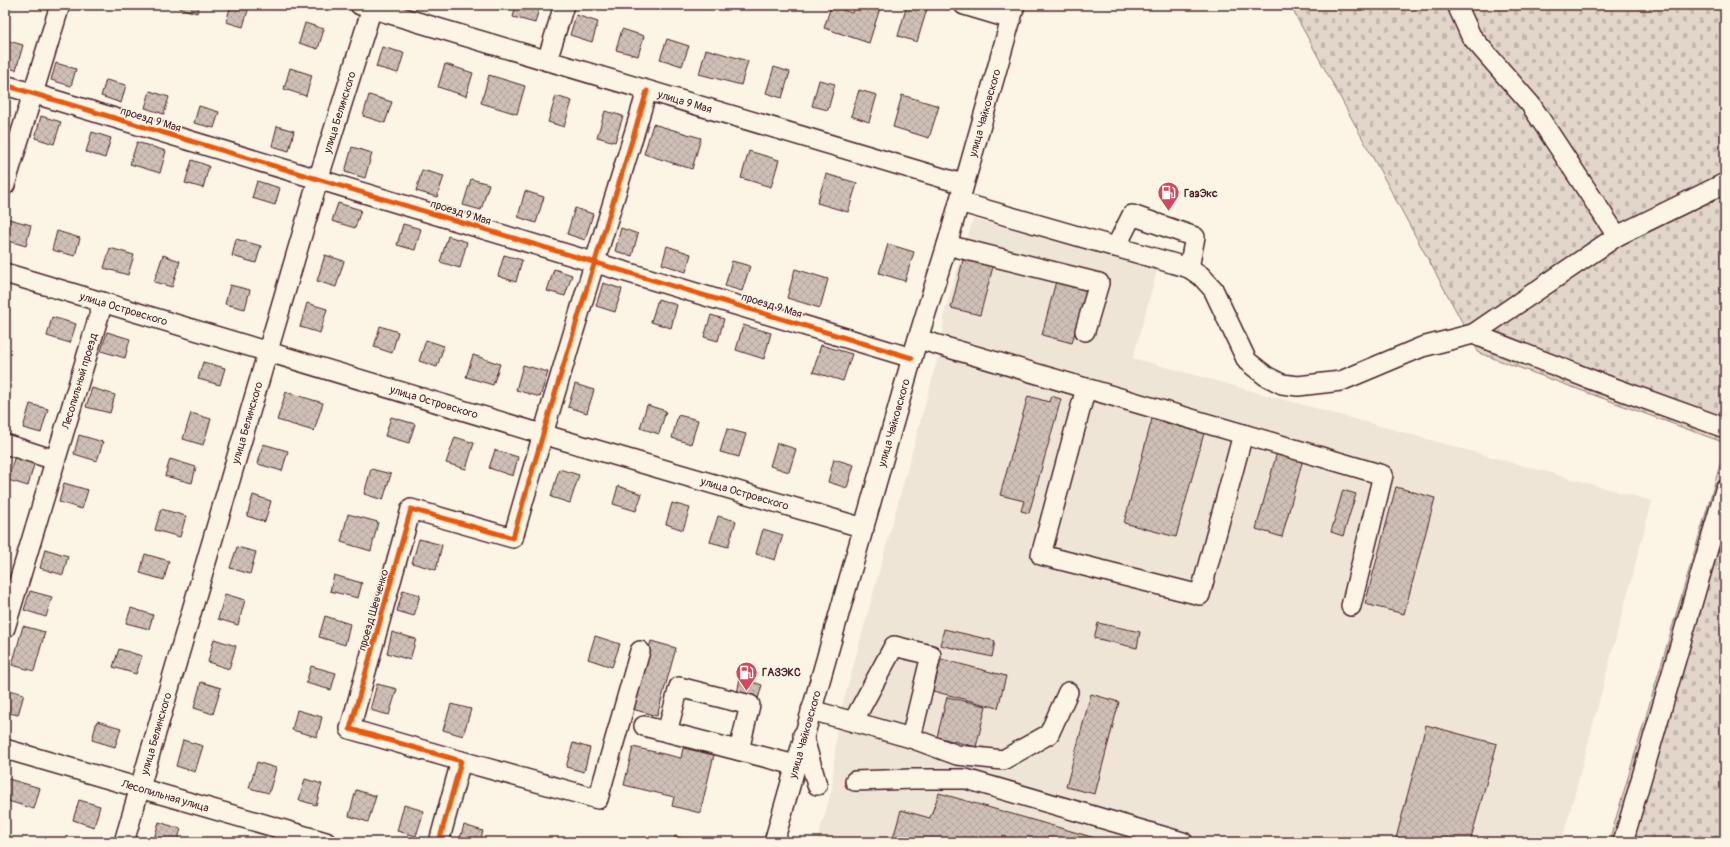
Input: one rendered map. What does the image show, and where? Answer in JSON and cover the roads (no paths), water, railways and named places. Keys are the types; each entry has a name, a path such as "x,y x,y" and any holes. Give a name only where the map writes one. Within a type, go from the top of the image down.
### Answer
{"street":[{"path":"5,185 60,5"},
{"path":"547,60 564,5"},
{"path":"964,5 1013,12"},
{"path":"1457,5 1471,36 1531,104 1617,236"},
{"name":"улица 9 Мая","path":"368,6 647,91 961,193 1116,247 1189,268"},
{"name":"улица Белинского","path":"124,842 368,6"},
{"name":"улица Чайковского","path":"774,842 803,735 912,358 947,245 1013,12"},
{"name":"проезд 9 Мая","path":"5,85 912,358"},
{"path":"542,434 596,263 647,91"},
{"path":"1116,247 1132,215 1195,237 1189,268 1201,276 1212,289 1247,361 1266,376 1282,384 1298,386 1341,381 1422,347 1473,334 1617,236 1725,183"},
{"path":"947,245 1098,283 1085,330"},
{"name":"улица Островского","path":"5,272 542,434 864,528"},
{"name":"Лесопильный проезд","path":"5,628 11,585 55,460 103,302"},
{"path":"1473,334 1595,381 1725,428"},
{"path":"918,339 1384,475 1351,606"},
{"path":"1086,388 1041,555 1200,595 1243,434"},
{"name":"проезд Шевченко","path":"542,434 513,538 411,510 350,729 598,799 640,651"},
{"path":"5,444 55,460"},
{"path":"1623,842 1725,490"},
{"path":"853,722 894,646 930,655 912,738"},
{"path":"667,732 679,687 750,705 739,750"},
{"path":"811,710 912,738 956,755 1004,760 1049,734 1068,692"},
{"path":"644,726 795,764"},
{"path":"803,735 817,786"},
{"name":"Лесопильная улица","path":"5,749 326,842"},
{"path":"439,842 461,761"},
{"path":"855,781 966,779 1183,842"}],"place":[{"name":"ГазЭкс","path":"1168,212"},
{"name":"ГАЗЭКС","path":"746,692"}]}
